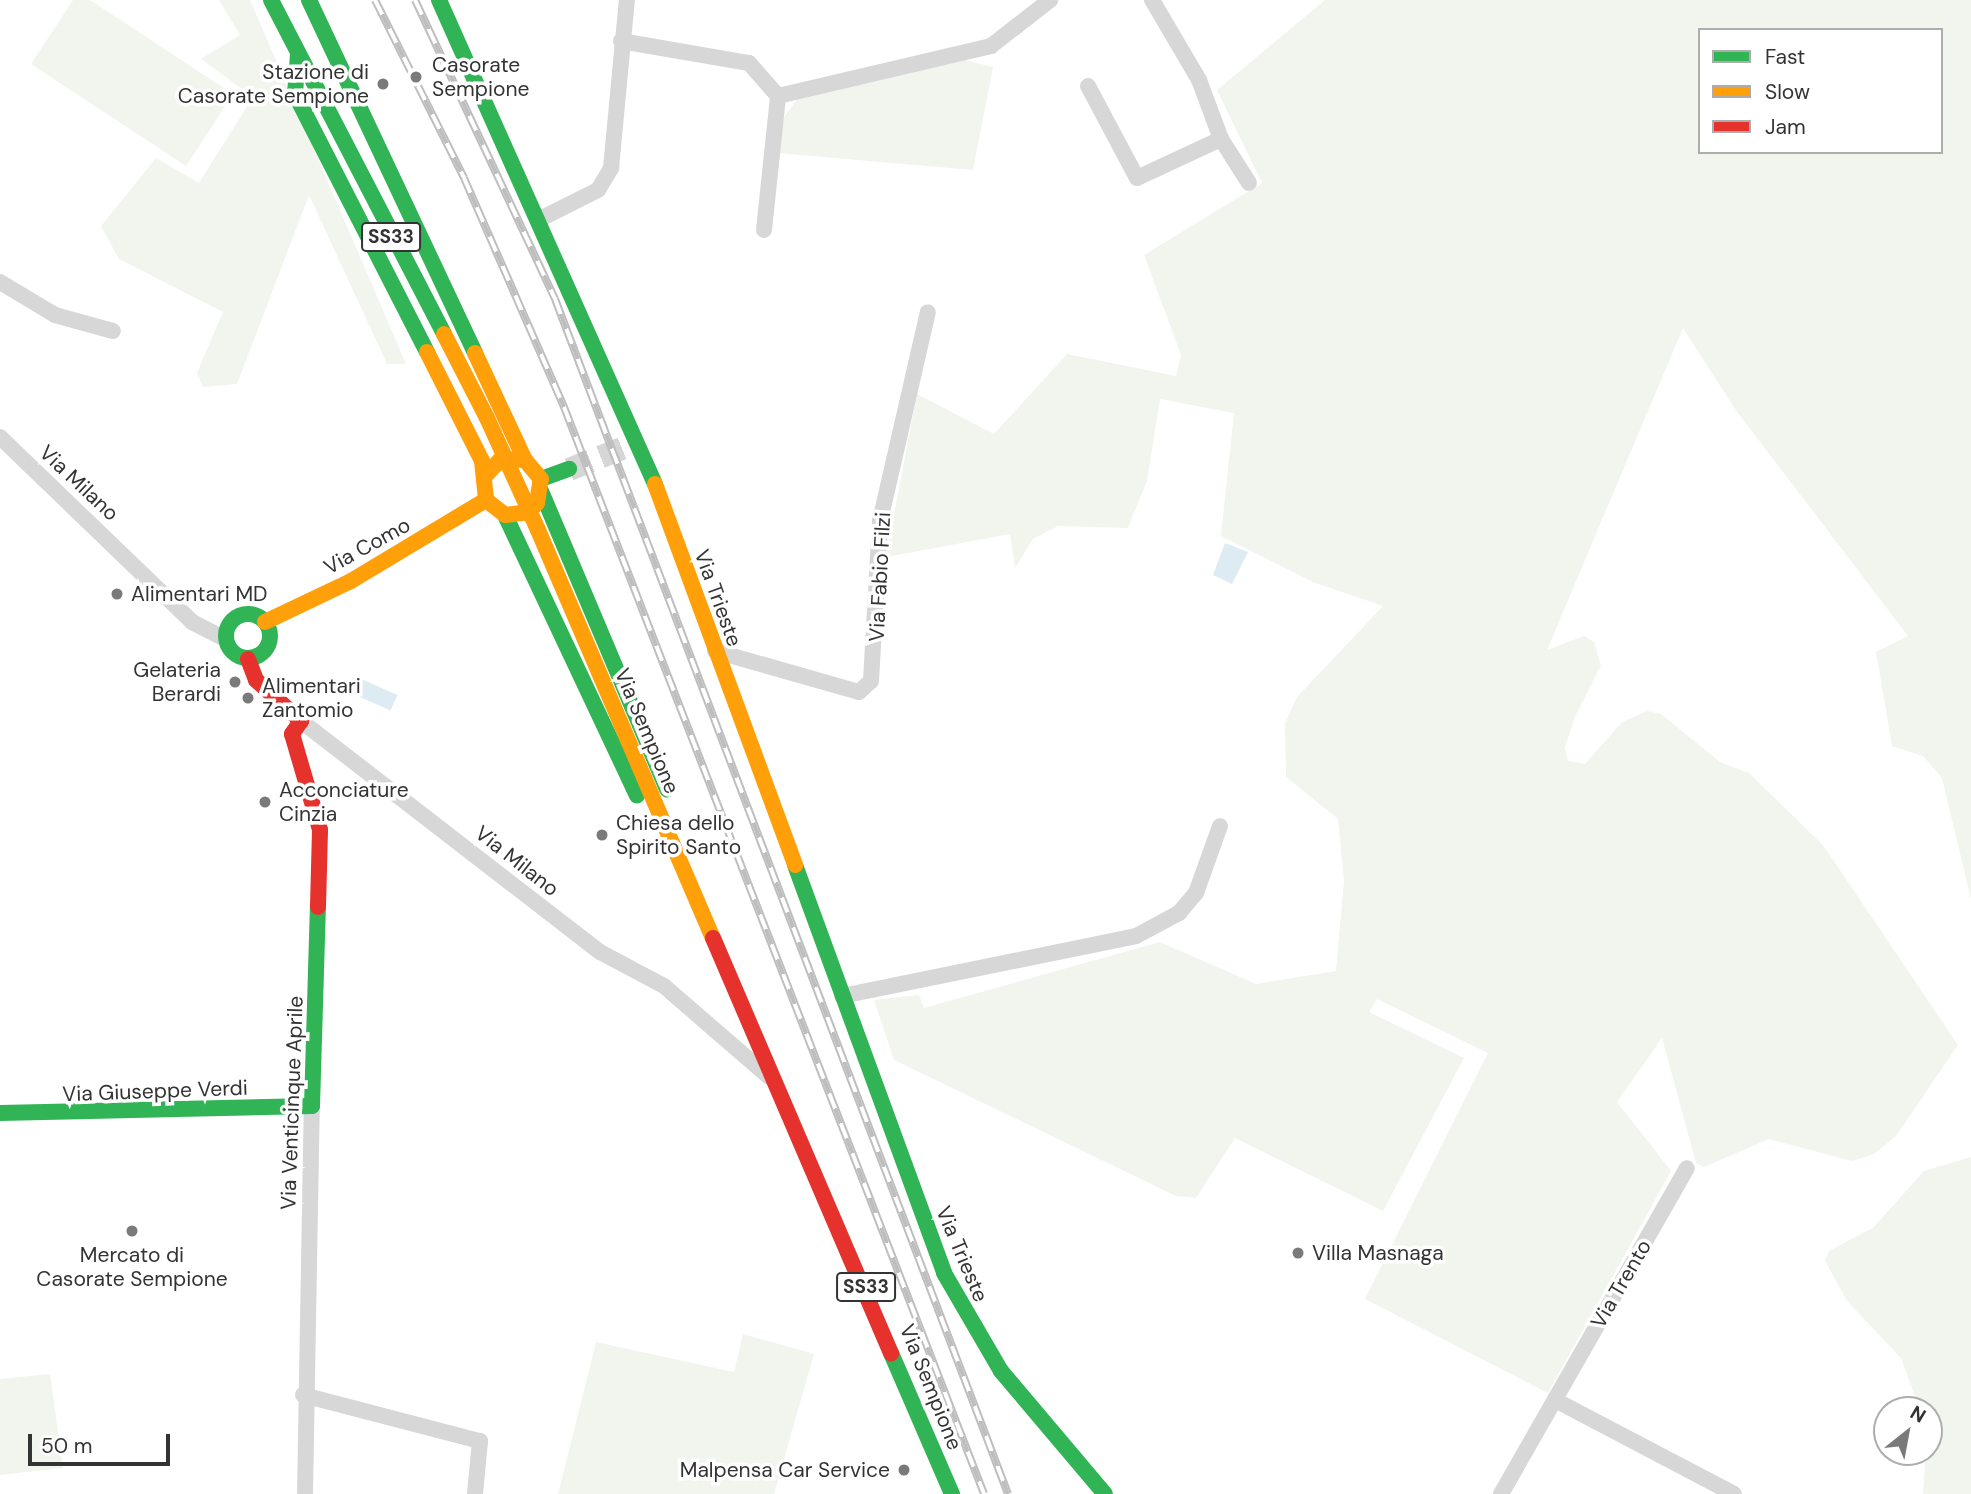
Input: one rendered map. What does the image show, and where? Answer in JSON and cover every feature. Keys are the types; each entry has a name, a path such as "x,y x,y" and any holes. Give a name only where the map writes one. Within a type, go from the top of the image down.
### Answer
{"main road":[{"name":"Via Sempione","path":"271,0 486,418 538,530 952,1494"},
{"path":"309,0 525,460 541,485 651,742 683,838 680,863"},
{"name":"Via Trieste","path":"439,0 540,219 715,651 944,1273 965,1315 1001,1371 1105,1494"},
{"path":"298,54 295,94 303,113 485,476 486,500 505,515 615,757 640,802 661,818"},
{"path":"485,476 502,459 525,460"},
{"path":"505,515 528,512 541,485 569,469"},
{"name":"Via Como","path":"265,622 351,581 486,500"},
{"path":"245,614 265,622 268,646 248,659 238,656 226,639 234,619 245,614"},
{"name":"Via Milano","path":"248,659 256,680 301,721"},
{"name":"Via Venticinque Aprile","path":"301,721 292,734 321,845 312,1106"},
{"name":"Via Giuseppe Verdi","path":"0,1113 312,1106"}],"street":[{"path":"540,219 598,190 611,168 627,0"},
{"path":"778,96 991,46 1050,0"},
{"path":"1152,0 1199,80 1221,139 1249,183"},
{"path":"621,41 749,63 778,96 764,230"},
{"path":"1088,86 1136,178 1221,139"},
{"path":"0,282 55,315 113,331"},
{"name":"Via Fabio Filzi","path":"715,651 859,692 871,681 880,521 928,312"},
{"name":"Via Milano","path":"0,437 192,622 226,639"},
{"name":"Via Milano","path":"301,721 627,966 664,986 775,1082"},
{"path":"842,996 1136,936 1178,913 1196,893 1220,826"},
{"name":"Via Venticinque Aprile","path":"305,1494 303,1395 312,1106"},
{"name":"Via Trento","path":"1501,1494 1687,1168"},
{"path":"303,1395 480,1441 475,1494"},
{"path":"1555,1400 1734,1494"}],"shaded area":[{"path":"73,0 90,0 233,94 186,166 31,64"},
{"path":"219,0 250,0 406,364 387,364 309,195 237,384 203,387 197,373 223,312 119,259 101,226 156,158 199,183 253,97 201,59 240,35"},
{"path":"1325,0 1971,0 1971,899 1942,778 1923,756 1892,746 1876,652 1908,636 1735,409 1683,328 1547,650 1584,636 1594,642 1601,665 1575,717 1565,747 1568,761 1585,764 1622,722 1647,711 1661,714 1720,762 1749,773 1823,845 1958,1045 1896,1136 1874,1154 1852,1161 1769,1139 1704,1167 1696,1163 1662,1038 1617,1102 1671,1171 1548,1393 1365,1299 1488,1053 1377,999 1369,1012 1464,1058 1383,1211 1235,1138 1196,1198 1176,1196 894,1060 874,1000 919,995 924,1008 1160,942 1256,984 1336,971 1344,881 1338,819 1286,777 1285,723 1297,697 1383,606 1313,582 1221,536 1234,413 1160,399 1147,481 1128,528 1058,526 1033,539 1015,568 1010,534 886,557 917,394 994,434 1067,354 1176,376 1181,355 1144,255 1262,183 1217,90"},
{"path":"964,60 993,67 973,170 778,153 781,121 798,98"},
{"path":"1225,543 1248,552 1232,584 1213,575"},
{"path":"359,678 397,695 390,711 352,694"},
{"path":"1971,1157 1971,1494 1923,1494 1925,1466 1943,1466 1943,1396 1915,1396 1901,1358 1847,1301 1825,1261 1829,1251 1874,1227 1924,1171"},
{"path":"743,1334 814,1354 774,1494 558,1494 596,1342 734,1372"},
{"path":"50,1374 63,1468 0,1475 0,1379"}],"tunnel":[{"path":"569,469 627,446"}],"railway":[{"path":"375,0 464,178 564,407 984,1494"},
{"path":"415,0 555,299 1008,1494"}],"traffic: fast":[{"path":"271,0 444,334"},
{"path":"309,0 475,353"},
{"path":"439,0 655,484"},
{"path":"298,54 295,94 427,352"},
{"path":"541,479 569,469"},
{"path":"541,491 667,789"},
{"path":"505,515 637,796"},
{"path":"248,614 263,621 270,636 263,651 248,658 233,651 226,636 233,621 248,614"},
{"path":"795,865 944,1273 1001,1371 1105,1494"},
{"path":"0,1113 312,1106 318,907"},
{"path":"891,1353 952,1494"}],"traffic: slow":[{"path":"444,334 487,418"},
{"path":"427,352 482,461 486,500 505,515 528,512 537,503 541,479 525,460 501,459 485,476"},
{"path":"475,353 525,460"},
{"path":"487,418 538,530"},
{"path":"655,484 795,865"},
{"path":"265,622 351,581 486,500"},
{"path":"538,530 713,938"}],"traffic: jam":[{"path":"248,659 256,680 301,721 292,734 320,830 318,907"},
{"path":"713,938 891,1353"}],"place":[{"name":"Casorate Sempione","path":"416,77"},
{"name":"Stazione di Casorate Sempione","path":"383,84"},
{"name":"Alimentari MD","path":"117,594"},
{"name":"Gelateria Berardi","path":"235,682"},
{"name":"Alimentari Zantomio","path":"248,698"},
{"name":"Acconciature Cinzia","path":"265,802"},
{"name":"Chiesa dello Spirito Santo","path":"602,835"},
{"name":"Mercato di Casorate Sempione","path":"132,1231"},
{"name":"Villa Masnaga","path":"1298,1253"},
{"name":"Malpensa Car Service","path":"904,1470"}]}
